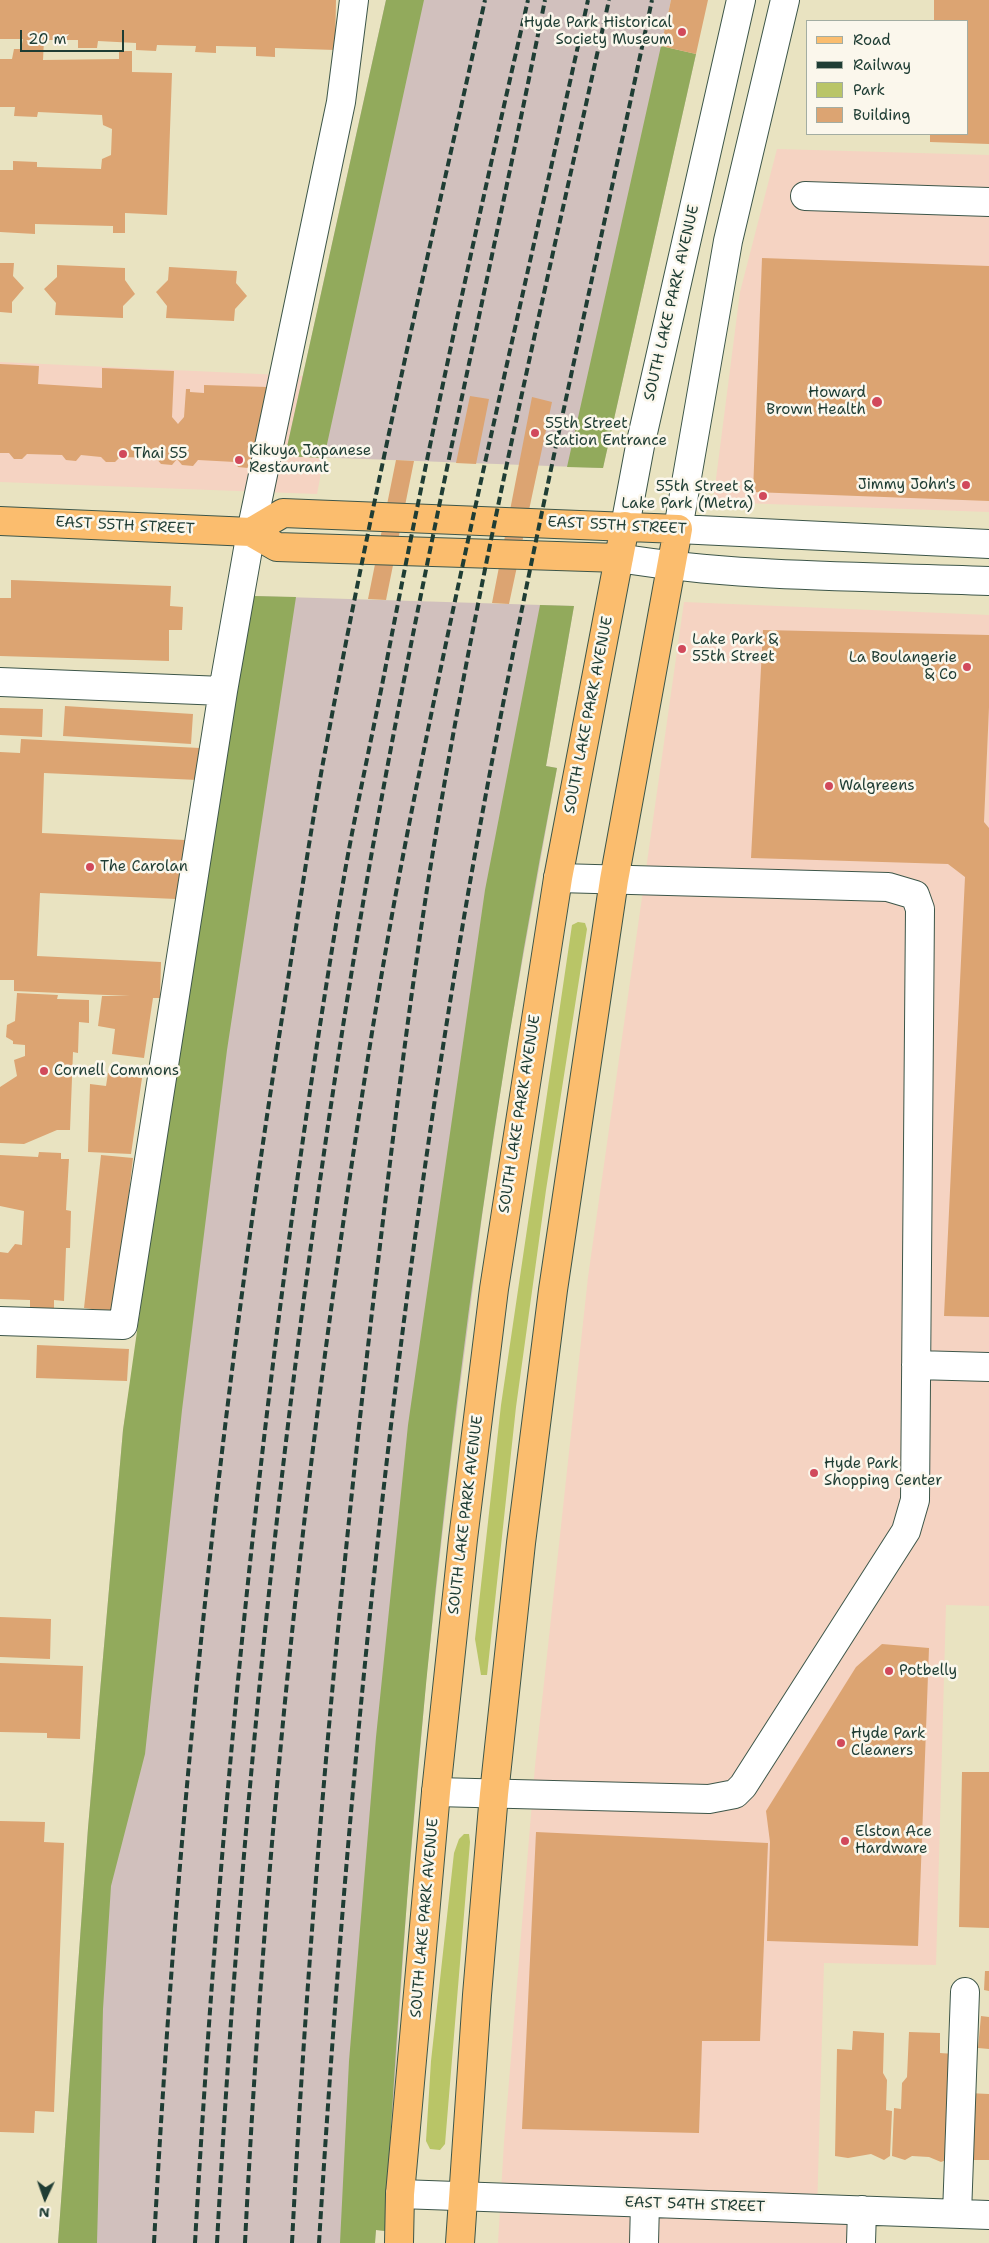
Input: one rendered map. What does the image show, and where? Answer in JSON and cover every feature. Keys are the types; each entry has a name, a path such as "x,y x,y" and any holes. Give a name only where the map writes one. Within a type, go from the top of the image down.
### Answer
{"main road":[{"name":"EAST 55TH STREET","path":"251,532 282,512 678,529"},
{"name":"EAST 55TH STREET","path":"0,521 251,532 277,547 619,558"},
{"name":"SOUTH LAKE PARK AVENUE","path":"398,2243 400,2194 436,1792 463,1539 494,1288 558,878 625,526"},
{"path":"460,2243 462,2196 494,1794 521,1543 553,1290 614,880 678,529"}],"street":[{"path":"0,1321 123,1325 223,691 251,532 340,102 354,0"},
{"name":"SOUTH LAKE PARK AVENUE","path":"625,526 646,420 741,0"},
{"path":"678,529 728,242 785,0"},
{"path":"804,196 989,202"},
{"name":"EAST 55TH STREET","path":"678,529 989,544"},
{"name":"EAST 55TH STREET","path":"619,558 670,567 989,581"},
{"path":"0,682 223,691"},
{"path":"436,1792 709,1799 735,1794 743,1786 906,1531 915,1500 920,909 918,900 915,895 888,887 558,878"},
{"path":"916,1365 989,1367"},
{"path":"957,2214 966,1992"},
{"name":"EAST 54TH STREET","path":"400,2194 989,2215"},
{"path":"644,2243 645,2203"},
{"path":"861,2243 862,2210"}],"shaded area":[{"path":"386,0 671,0 661,46 696,54 603,468 285,456"},
{"path":"777,149 989,155 989,512 713,502 740,292"},
{"path":"0,362 303,376 285,456 324,458 317,494 0,482"},
{"path":"253,596 574,606 546,766 557,768 508,1041 483,1209 452,1449 427,1671 407,1899 385,2231 376,2230 375,2243 58,2243 88,1828 123,1430"},
{"path":"684,602 989,615 989,1606 946,1605 936,1965 824,1963 817,2213 870,2217 870,2243 498,2243 504,2142 535,1766 588,1277"}],"green space":[{"path":"386,0 424,0 324,458 285,456"},
{"path":"661,46 696,54 603,468 567,467"},
{"path":"253,596 296,597 227,1050 182,1410 145,1754 111,1886 103,2009 97,2243 58,2243 88,1828 123,1430 173,1078"},
{"path":"540,605 574,606 546,766 557,768 524,949 494,1131 468,1314 446,1497 410,1864 396,2047 385,2231 376,2230 375,2243 340,2243 349,2061 376,1737 408,1425 485,890"},
{"path":"578,922 585,923 587,929 546,1190 516,1407 487,1675 481,1675 475,1639 501,1405 572,925"},
{"path":"464,1834 469,1834 470,1842 445,2144 440,2150 430,2149 426,2141 431,2061 454,1853 459,1839"}],"building":[{"path":"0,0 336,0 335,50 275,48 275,57 256,56 256,47 216,46 216,53 195,52 196,46 157,45 156,51 136,50 136,43 98,41 97,48 78,48 78,40 44,40 43,60 119,59 119,51 132,51 132,72 172,73 167,215 125,213 125,233 113,233 113,226 35,224 35,234 0,232 0,170 13,170 13,161 37,162 37,167 101,169 102,159 111,155 112,129 103,125 102,115 38,112 37,117 14,116 15,107 0,107 0,59 12,59 14,49 21,49 23,39 0,39"},
{"name":"Hyde Park Historical Society Museum","path":"671,0 708,0 696,54 661,46"},
{"path":"934,0 989,0 989,144 930,142 930,135 969,135 969,20 934,20"},
{"path":"762,258 989,266 989,501 753,492"},
{"path":"0,263 14,263 13,276 24,288 12,302 12,313 0,312"},
{"path":"57,265 125,268 125,280 135,294 123,306 123,318 55,315 56,303 44,289 57,277"},
{"path":"169,267 237,271 236,283 247,296 235,309 234,321 166,318 167,306 156,292 168,280"},
{"path":"0,364 39,366 38,384 102,388 102,368 174,371 172,417 178,424 184,417 186,389 190,389 190,392 204,393 204,385 267,387 266,415 253,463 248,468 238,467 235,462 198,460 193,466 182,465 177,459 172,465 161,464 156,458 120,457 115,462 106,462 101,457 81,455 76,461 66,460 62,455 27,454 22,459 14,459 9,453 0,453"},
{"path":"470,396 489,399 476,464 456,463"},
{"path":"532,397 552,402 509,604 492,603"},
{"path":"396,460 414,461 386,600 368,599"},
{"path":"11,580 171,586 170,606 183,607 182,630 169,630 169,661 0,656 0,598 11,598"},
{"path":"763,630 989,635 989,707 984,822 989,828 989,1317 944,1316 965,877 948,864 751,858"},
{"path":"65,706 193,714 191,744 63,736"},
{"path":"0,708 43,709 42,737 0,735"},
{"name":"The Carolan","path":"21,739 200,748 198,780 44,773 42,833 185,840 176,899 40,893 37,956 161,962 160,998 153,998 144,1058 112,1054 115,1029 98,1026 102,996 130,996 14,991 14,980 0,980 0,752 20,753"},
{"name":"Cornell Commons","path":"17,993 58,995 57,999 89,1000 89,1023 79,1022 78,1053 73,1052 70,1130 57,1130 24,1144 0,1143 0,1087 17,1076 14,1060 25,1056 25,1045 13,1044 13,1041 6,1037 7,1025 15,1021"},
{"path":"108,1073 142,1078 131,1154 88,1152 90,1084 106,1086"},
{"path":"39,1152 61,1153 61,1159 69,1159 66,1210 71,1211 70,1248 66,1248 64,1301 54,1300 54,1310 30,1308 30,1300 0,1299 0,1252 8,1253 15,1244 22,1245 24,1211 0,1206 0,1155 38,1157"},
{"path":"101,1155 133,1158 115,1312 84,1308"},
{"path":"37,1345 129,1349 127,1381 36,1378"},
{"path":"0,1617 51,1619 50,1659 0,1657"},
{"path":"882,1644 929,1648 918,1946 767,1941 770,1842 766,1811 856,1667"},
{"path":"0,1663 83,1666 80,1739 47,1738 47,1733 0,1732"},
{"path":"962,1772 989,1772 989,1928 959,1927"},
{"path":"0,1821 45,1822 44,1842 64,1843 54,2112 35,2111 34,2133 0,2132"},
{"path":"536,1832 768,1843 760,2041 702,2041 699,2133 522,2129"},
{"path":"985,1971 989,1971 989,1991 984,1990"},
{"path":"981,2016 989,2017 989,2049 978,2048"},
{"path":"853,2031 884,2033 883,2073 887,2080 886,2110 892,2111 890,2156 884,2160 871,2154 848,2158 835,2156 837,2049 852,2050"},
{"path":"909,2032 940,2033 940,2053 955,2054 951,2158 941,2162 929,2157 912,2156 905,2160 892,2156 894,2108 901,2109 902,2083 907,2077"},
{"path":"968,2093 989,2094 989,2160 966,2160"}],"railway":[{"path":"154,2243 163,2089 187,1782 219,1476 259,1170 321,771 364,552 403,368 485,0"},
{"path":"195,2243 219,1899 251,1555 293,1212 318,1041 345,871 418,502 528,0"},
{"path":"217,2243 239,1916 269,1589 288,1426 332,1101 357,939 399,703 545,0"},
{"path":"245,2243 259,2003 291,1645 318,1407 364,1085 398,882 442,661 588,0"},
{"path":"292,2243 306,2010 324,1777 359,1428 402,1063 439,815 457,713 497,509 609,0"},
{"path":"319,2243 341,1927 370,1612 407,1297 429,1141 474,860 521,613 652,0"}],"place":[{"name":"Hyde Park Historical Society Museum","path":"682,32"},
{"name":"Howard Brown Health","path":"877,402"},
{"name":"55th Street Station Entrance","path":"535,433"},
{"name":"Thai 55","path":"123,454"},
{"name":"Kikuya Japanese Restaurant","path":"239,460"},
{"name":"Jimmy John's","path":"966,485"},
{"name":"55th Street & Lake Park (Metra)","path":"763,496"},
{"name":"Lake Park & 55th Street","path":"682,649"},
{"name":"La Boulangerie & Co","path":"967,667"},
{"name":"Walgreens","path":"829,786"},
{"name":"The Carolan","path":"90,867"},
{"name":"Cornell Commons","path":"44,1071"},
{"name":"Hyde Park Shopping Center","path":"814,1473"},
{"name":"Potbelly","path":"889,1671"},
{"name":"Hyde Park Cleaners","path":"841,1743"},
{"name":"Elston Ace Hardware","path":"845,1841"}]}
